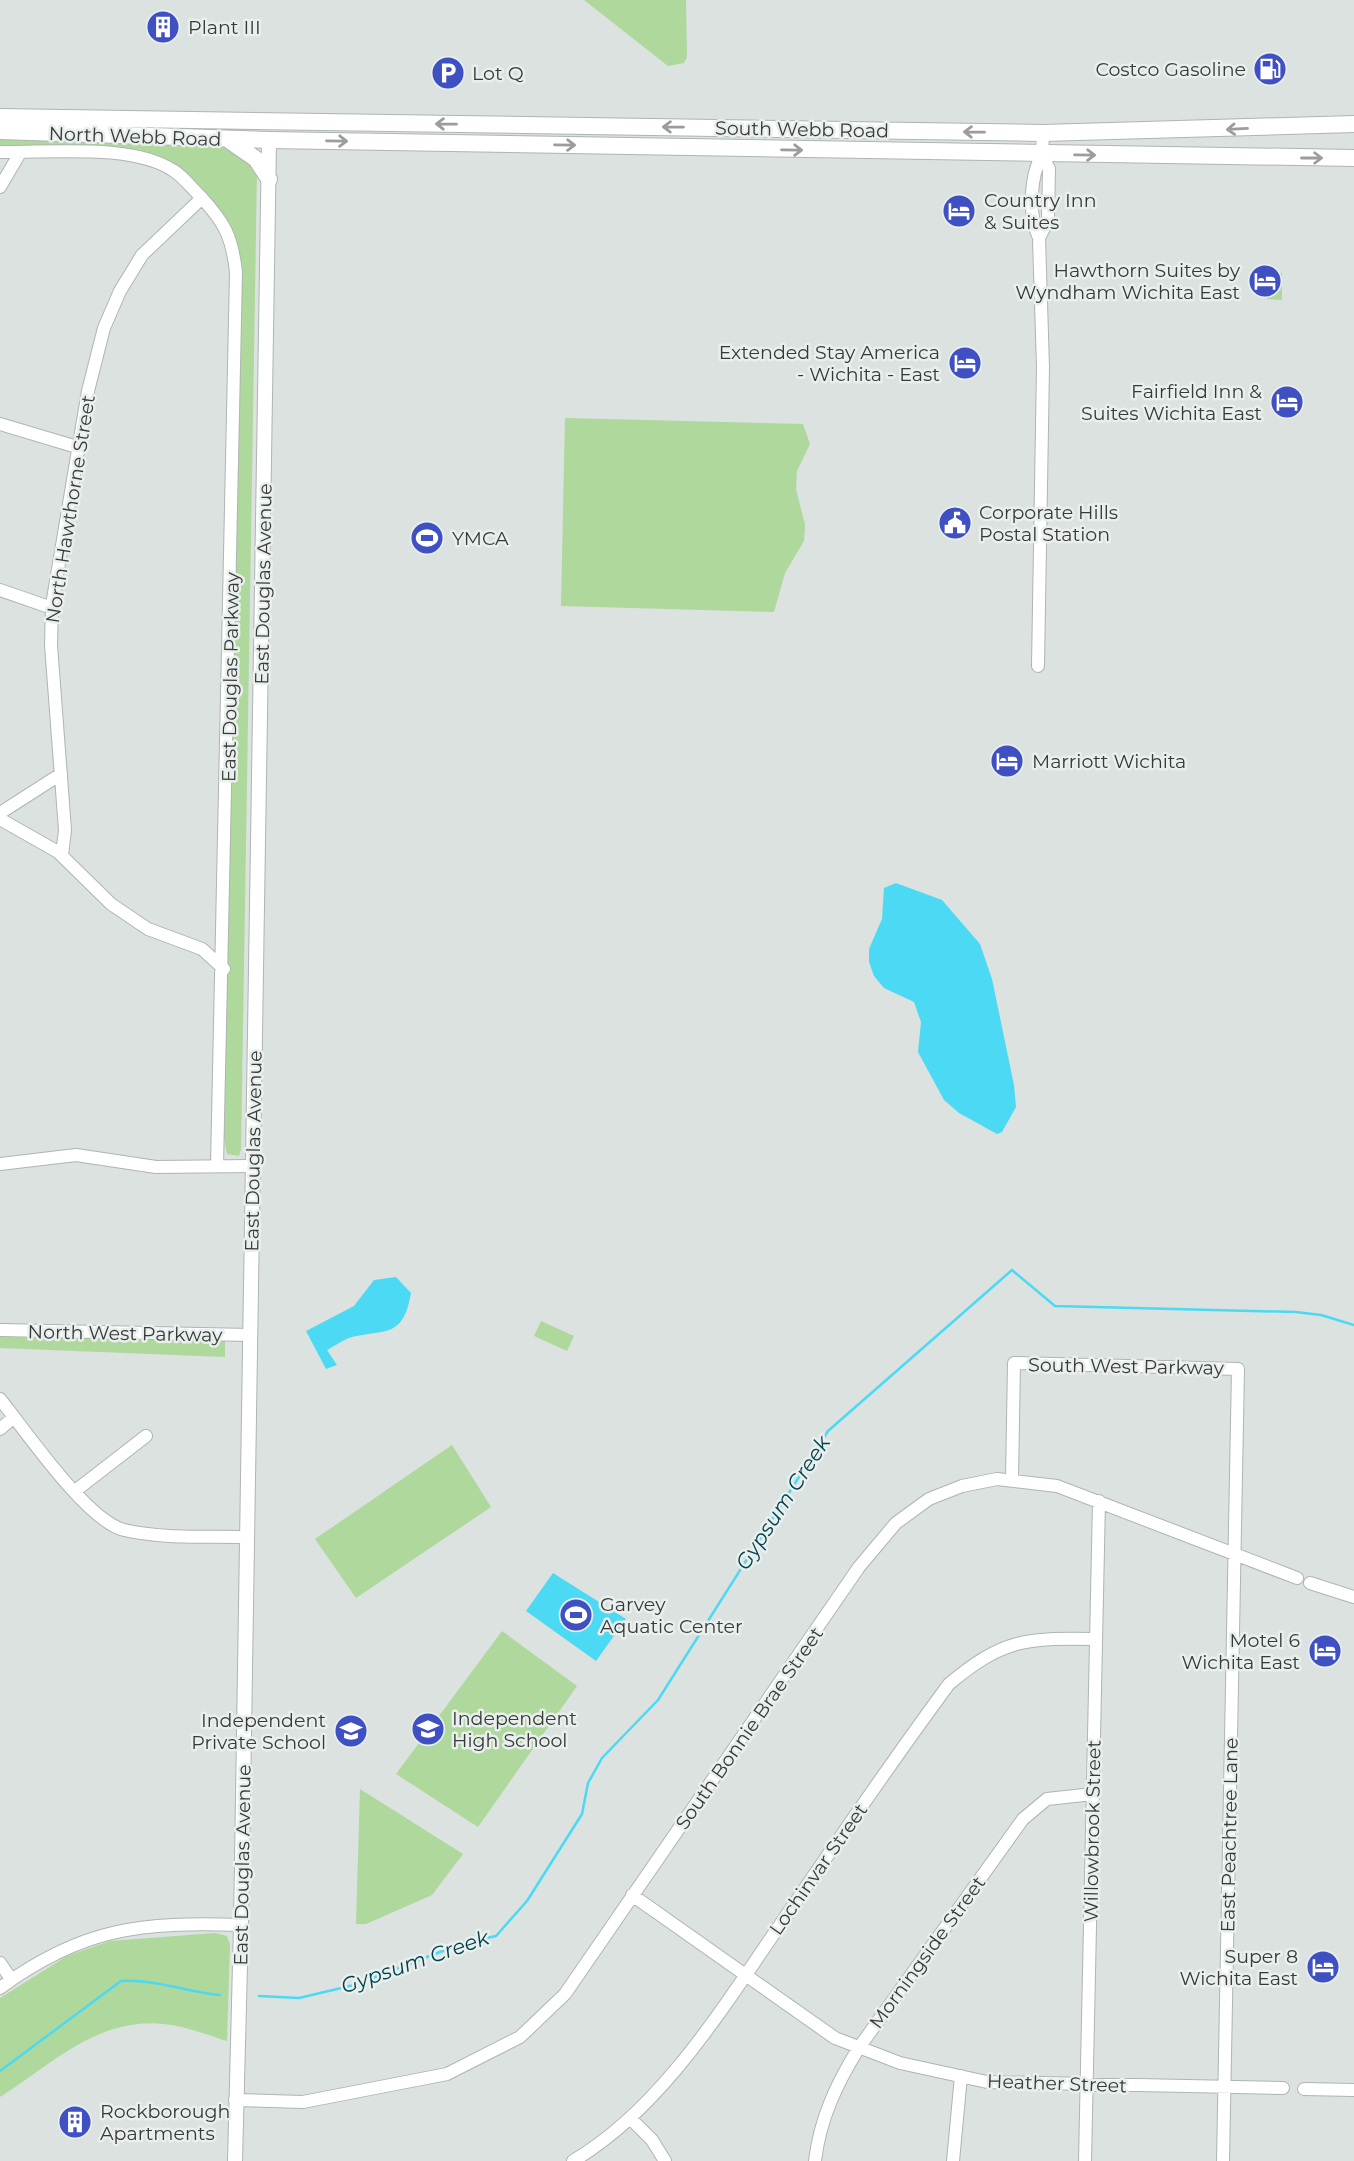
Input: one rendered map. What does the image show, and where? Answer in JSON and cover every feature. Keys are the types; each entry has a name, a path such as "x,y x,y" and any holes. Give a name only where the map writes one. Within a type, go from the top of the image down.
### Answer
{"main road":[{"name":"North Webb Road","path":"0,117 251,121"},
{"name":"South Webb Road","path":"251,121 1043,133 1354,124"},
{"path":"251,121 260,126 269,140 299,122"},
{"path":"631,146 632,127"},
{"name":"North Webb Road","path":"0,131 269,140"},
{"path":"225,139 248,151 269,179"},
{"name":"South Webb Road","path":"269,140 1354,158"}],"street":[{"path":"1038,666 1043,367 1039,238 1048,220 1049,169 1042,154 1043,133"},
{"name":"East Douglas Avenue","path":"235,2161 269,140"},
{"name":"East Douglas Parkway","path":"0,152 118,154 152,159 176,172 202,198 217,214 232,242 236,272 224,969 217,1166"},
{"path":"0,187 20,153"},
{"name":"North Hawthorne Street","path":"62,855 65,830 51,645 52,608 77,447 104,328 120,292 142,255 202,198"},
{"path":"0,424 77,447"},
{"path":"0,590 52,608"},
{"path":"0,813 61,774"},
{"path":"0,819 62,855 111,904 148,929 202,949 224,969"},
{"path":"0,1164 76,1155 156,1167 253,1166"},
{"name":"North West Parkway","path":"0,1330 250,1335"},
{"name":"South West Parkway","path":"1012,1479 1014,1363 1238,1369"},
{"name":"East Peachtree Lane","path":"1223,2161 1238,1369"},
{"path":"0,1399 89,1508 121,1529 169,1535 247,1537"},
{"path":"0,1429 14,1416"},
{"path":"75,1491 146,1436"},
{"name":"South Bonnie Brae Street","path":"235,2100 303,2102 434,2077 447,2074 520,2037 565,1994 859,1567 896,1523 929,1499 961,1486 1012,1479 1058,1486 1297,1578"},
{"name":"Willowbrook Street","path":"1085,2161 1099,1501"},
{"path":"1310,1583 1354,1597"},
{"name":"Lochinvar Street","path":"573,2161 631,2119 666,2081 745,1975 948,1684 981,1656 1022,1640 1094,1639"},
{"name":"Morningside Street","path":"815,2161 819,2130 837,2082 1023,1819 1047,1799 1093,1794"},
{"name":"Heather Street","path":"632,1895 835,2038 858,2049 987,2082 1283,2088"},
{"path":"0,1987 25,1969 96,1935 150,1924 241,1925"},
{"path":"0,1962 11,1979"},
{"path":"953,2161 961,2076"},
{"path":"1304,2089 1354,2090"},
{"path":"631,2119 652,2140 665,2161"}],"green space":[{"path":"584,0 686,0 687,57 684,63 668,66"},
{"path":"0,137 223,146 238,149 257,171 239,1156 227,1154 224,1138 241,288 230,231 170,163 0,148"},
{"path":"1268,272 1282,273 1282,300 1267,299"},
{"path":"565,418 803,424 810,444 797,471 796,489 805,525 804,541 785,573 774,612 561,606"},
{"path":"541,1321 574,1336 567,1351 534,1336"},
{"path":"0,1337 225,1340 225,1357 0,1348"},
{"path":"452,1445 491,1507 356,1598 315,1539"},
{"path":"502,1631 577,1686 478,1827 396,1774"},
{"path":"360,1789 463,1854 432,1895 366,1924 356,1924"},
{"path":"215,1933 227,1936 230,1944 227,2041 164,2024 118,2028 77,2046 0,2097 0,1998 67,1956 110,1941"}],"water":[{"path":"896,883 942,900 980,944 992,979 1014,1085 1016,1107 1002,1132 997,1134 959,1113 944,1100 918,1052 921,1022 914,1002 884,988 874,976 869,962 869,949 882,919 884,888"},
{"path":"396,1277 411,1293 408,1307 398,1325 392,1329 349,1338 327,1350 337,1365 326,1369 306,1331 354,1306 374,1280"},
{"name":"Garvey Aquatic Center","path":"553,1573 626,1619 596,1661 526,1611"}],"waterway":[{"name":"Gypsum Creek","path":"259,1996 299,1998 354,1985 466,1942 496,1936 527,1901 582,1814 588,1783 602,1758 658,1700 828,1431 1012,1270 1055,1306 1296,1312 1321,1315 1354,1325"},
{"name":"Gypsum Creek","path":"0,2071 121,1981 146,1982 220,1995"}],"place":[{"name":"Plant III","path":"163,27"},
{"name":"Costco Gasoline","path":"1270,69"},
{"name":"Lot Q","path":"448,73"},
{"name":"Country Inn & Suites","path":"959,211"},
{"name":"Hawthorn Suites by Wyndham Wichita East","path":"1265,281"},
{"name":"Extended Stay America - Wichita - East","path":"965,363"},
{"name":"Fairfield Inn & Suites Wichita East","path":"1287,402"},
{"name":"Corporate Hills Postal Station","path":"955,523"},
{"name":"YMCA","path":"427,538"},
{"name":"Marriott Wichita","path":"1007,761"},
{"name":"Garvey Aquatic Center","path":"576,1615"},
{"name":"Motel 6 Wichita East","path":"1325,1651"},
{"name":"Independent High School","path":"428,1729"},
{"name":"Independent Private School","path":"351,1731"},
{"name":"Super 8 Wichita East","path":"1323,1967"},
{"name":"Rockborough Apartments","path":"75,2122"}]}
